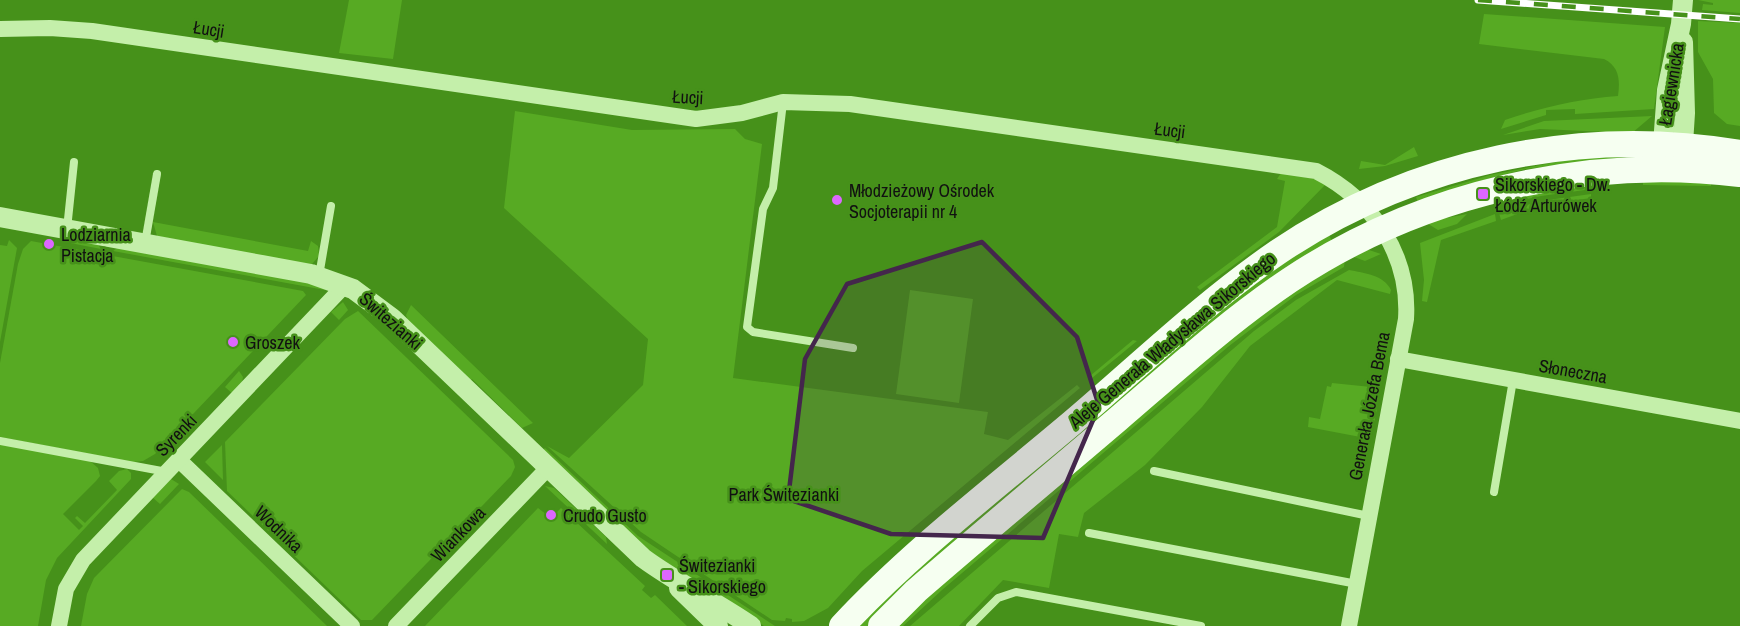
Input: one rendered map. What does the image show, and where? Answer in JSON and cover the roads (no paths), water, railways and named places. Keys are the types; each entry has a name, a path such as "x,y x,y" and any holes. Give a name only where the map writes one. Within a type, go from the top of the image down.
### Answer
{"main road":[{"name":"Aleje Generała Władysława Sikorskiego","path":"842,626 909,562 1237,282 1325,223 1362,205 1436,176 1525,153 1599,144 1672,158"},
{"name":"Łagiewnicka","path":"1672,158 1740,153"},
{"path":"1672,158 1740,174"},
{"name":"Aleje Generała Władysława Sikorskiego","path":"881,626 916,591 1238,317 1302,273 1384,229 1453,203 1515,186 1672,158"}],"street":[{"name":"Łagiewnicka","path":"1672,158 1667,90 1681,24 1683,0"},
{"name":"Łucji","path":"0,29 50,27 92,31 696,119 742,113 783,102 850,104 1312,171 1329,179 1362,205"},
{"name":"Generała Józefa Bema","path":"1349,626 1406,319 1406,290 1399,259 1384,229 1362,205"},
{"name":"Świtezianki","path":"0,217 319,276 345,285 369,299 392,318 613,532 667,575 718,626"},
{"name":"Syrenki","path":"59,626 66,589 76,569 345,285"},
{"name":"Słoneczna","path":"1398,360 1740,421"},
{"name":"Wodnika","path":"179,460 352,626"},
{"name":"Wiankowa","path":"396,626 547,469"},
{"name":"Świtezianki","path":"667,575 710,598 751,626"}],"lane":[{"path":"783,102 773,188 763,209 747,327 753,332 853,348"},
{"path":"67,229 74,162"},
{"path":"145,243 157,174"},
{"path":"319,276 331,206"},
{"path":"1494,492 1513,380"},
{"path":"0,441 167,472"},
{"path":"1154,471 1369,516"},
{"path":"1089,533 1357,584"},
{"path":"970,626 998,598 1016,592 1202,626"}],"railway":[{"path":"1478,0 1740,19"}],"place":[{"name":"Sikorskiego - Dw. Łódź Arturówek","path":"1483,194"},
{"name":"Młodzieżowy Ośrodek Socjoterapii nr 4","path":"837,200"},
{"name":"Lodziarnia Pistacja","path":"49,244"},
{"name":"Groszek","path":"233,342"},
{"name":"Crudo Gusto","path":"551,515"},
{"name":"Świtezianki - Sikorskiego","path":"667,575"}],"park label":[{"name":"Park Świtezianki","path":"784,494"}]}
